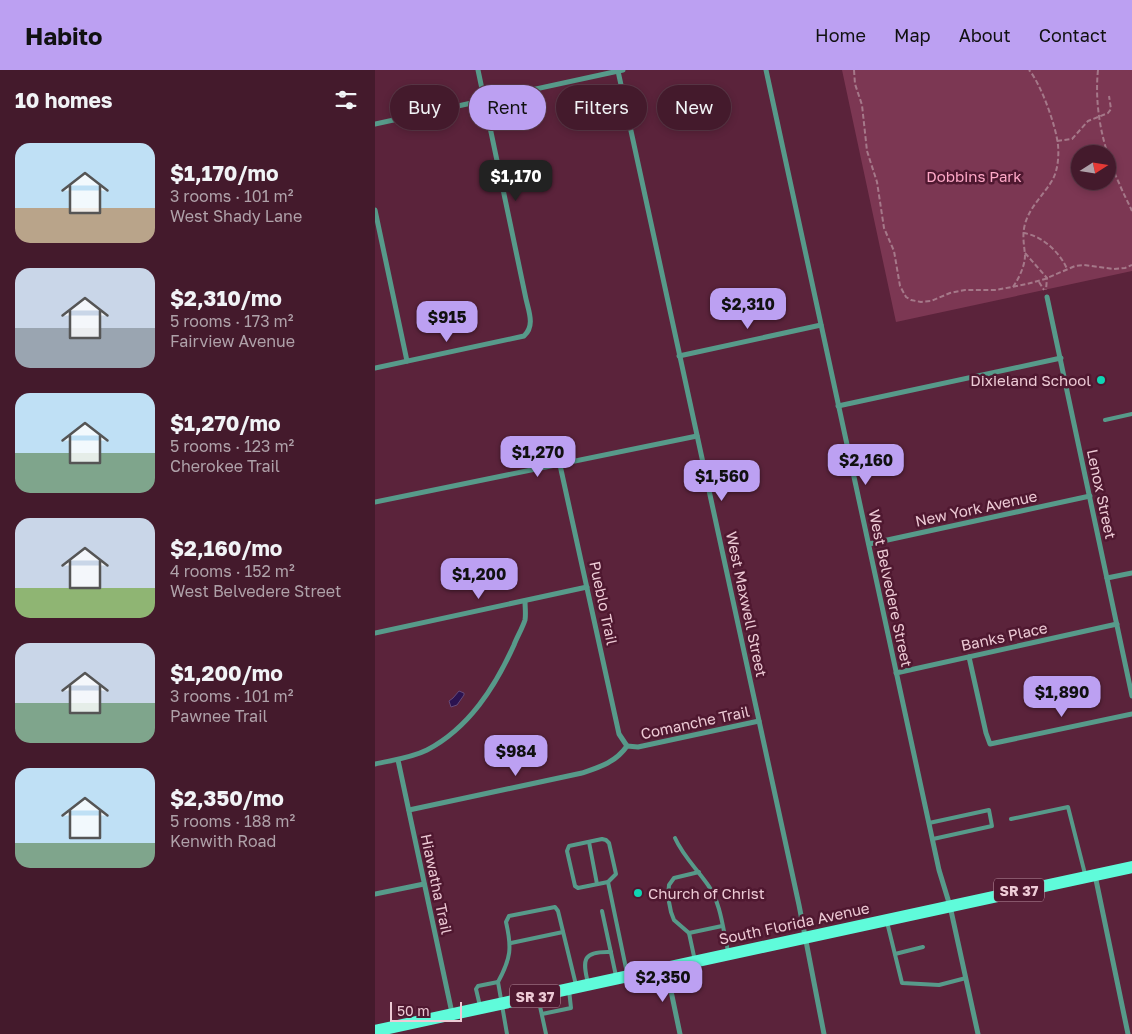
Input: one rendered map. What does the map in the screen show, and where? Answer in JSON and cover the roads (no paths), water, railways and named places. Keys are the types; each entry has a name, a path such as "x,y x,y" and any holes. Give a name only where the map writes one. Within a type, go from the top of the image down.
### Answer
{"main road":[{"name":"South Florida Avenue","path":"375,1031 1132,867"}],"street":[{"path":"478,70 480,85"},
{"path":"546,86 620,70"},
{"name":"West Maxwell Street","path":"620,70 679,356 799,905 824,1034"},
{"name":"West Belvedere Street","path":"766,70 939,870 950,906 978,1034"},
{"path":"375,124 469,103"},
{"path":"375,368 524,336 529,331 531,323 489,130"},
{"path":"375,210 407,361"},
{"name":"Lenox Street","path":"1047,297 1132,696"},
{"path":"679,356 821,325"},
{"path":"838,406 1061,358"},
{"path":"375,502 697,436"},
{"name":"Pueblo Trail","path":"561,465 619,734 627,746"},
{"name":"New York Avenue","path":"869,544 1090,496"},
{"path":"1107,578 1132,573"},
{"path":"375,633 587,587"},
{"path":"375,764 398,760 425,751 439,743 471,715 480,704 508,656 525,619 525,601"},
{"name":"Banks Place","path":"896,673 1117,624"},
{"path":"969,657 986,733 991,744 1132,714"},
{"name":"Comanche Trail","path":"409,810 582,773 609,763 627,746 638,747 759,721"},
{"name":"Hiawatha Trail","path":"398,760 452,1014"},
{"path":"1090,876 1128,1034"},
{"path":"375,894 424,884"},
{"path":"665,967 680,1034"}],"lane":[{"path":"1105,420 1132,414"},
{"path":"1011,819 1068,807 1090,876"},
{"path":"929,823 989,810 992,826 933,839"},
{"path":"675,838 681,850 710,886 717,904 728,954"},
{"path":"602,839 606,840 609,843 616,874 608,882 578,888 575,886 567,851 569,846 602,839"},
{"path":"589,842 597,884"},
{"path":"695,961 689,933 674,920 668,898 669,885 674,878 699,872"},
{"path":"608,882 622,977"},
{"path":"507,1034 498,982 507,965 511,943 506,922 509,916 555,907 558,911 578,986"},
{"path":"602,911 611,952 622,977"},
{"path":"887,920 902,983 939,985 966,978"},
{"path":"689,933 722,926"},
{"path":"511,943 563,932"},
{"path":"895,954 923,948"},
{"path":"542,1014 571,1008 584,960 588,955 611,952"},
{"path":"480,1008 476,988 498,982"},
{"path":"538,995 546,1034"}],"place":[{"name":"Dixieland School","path":"1101,380"},
{"name":"Church of Christ","path":"638,893"}],"park label":[{"name":"Dobbins Park","path":"974,176"}]}
